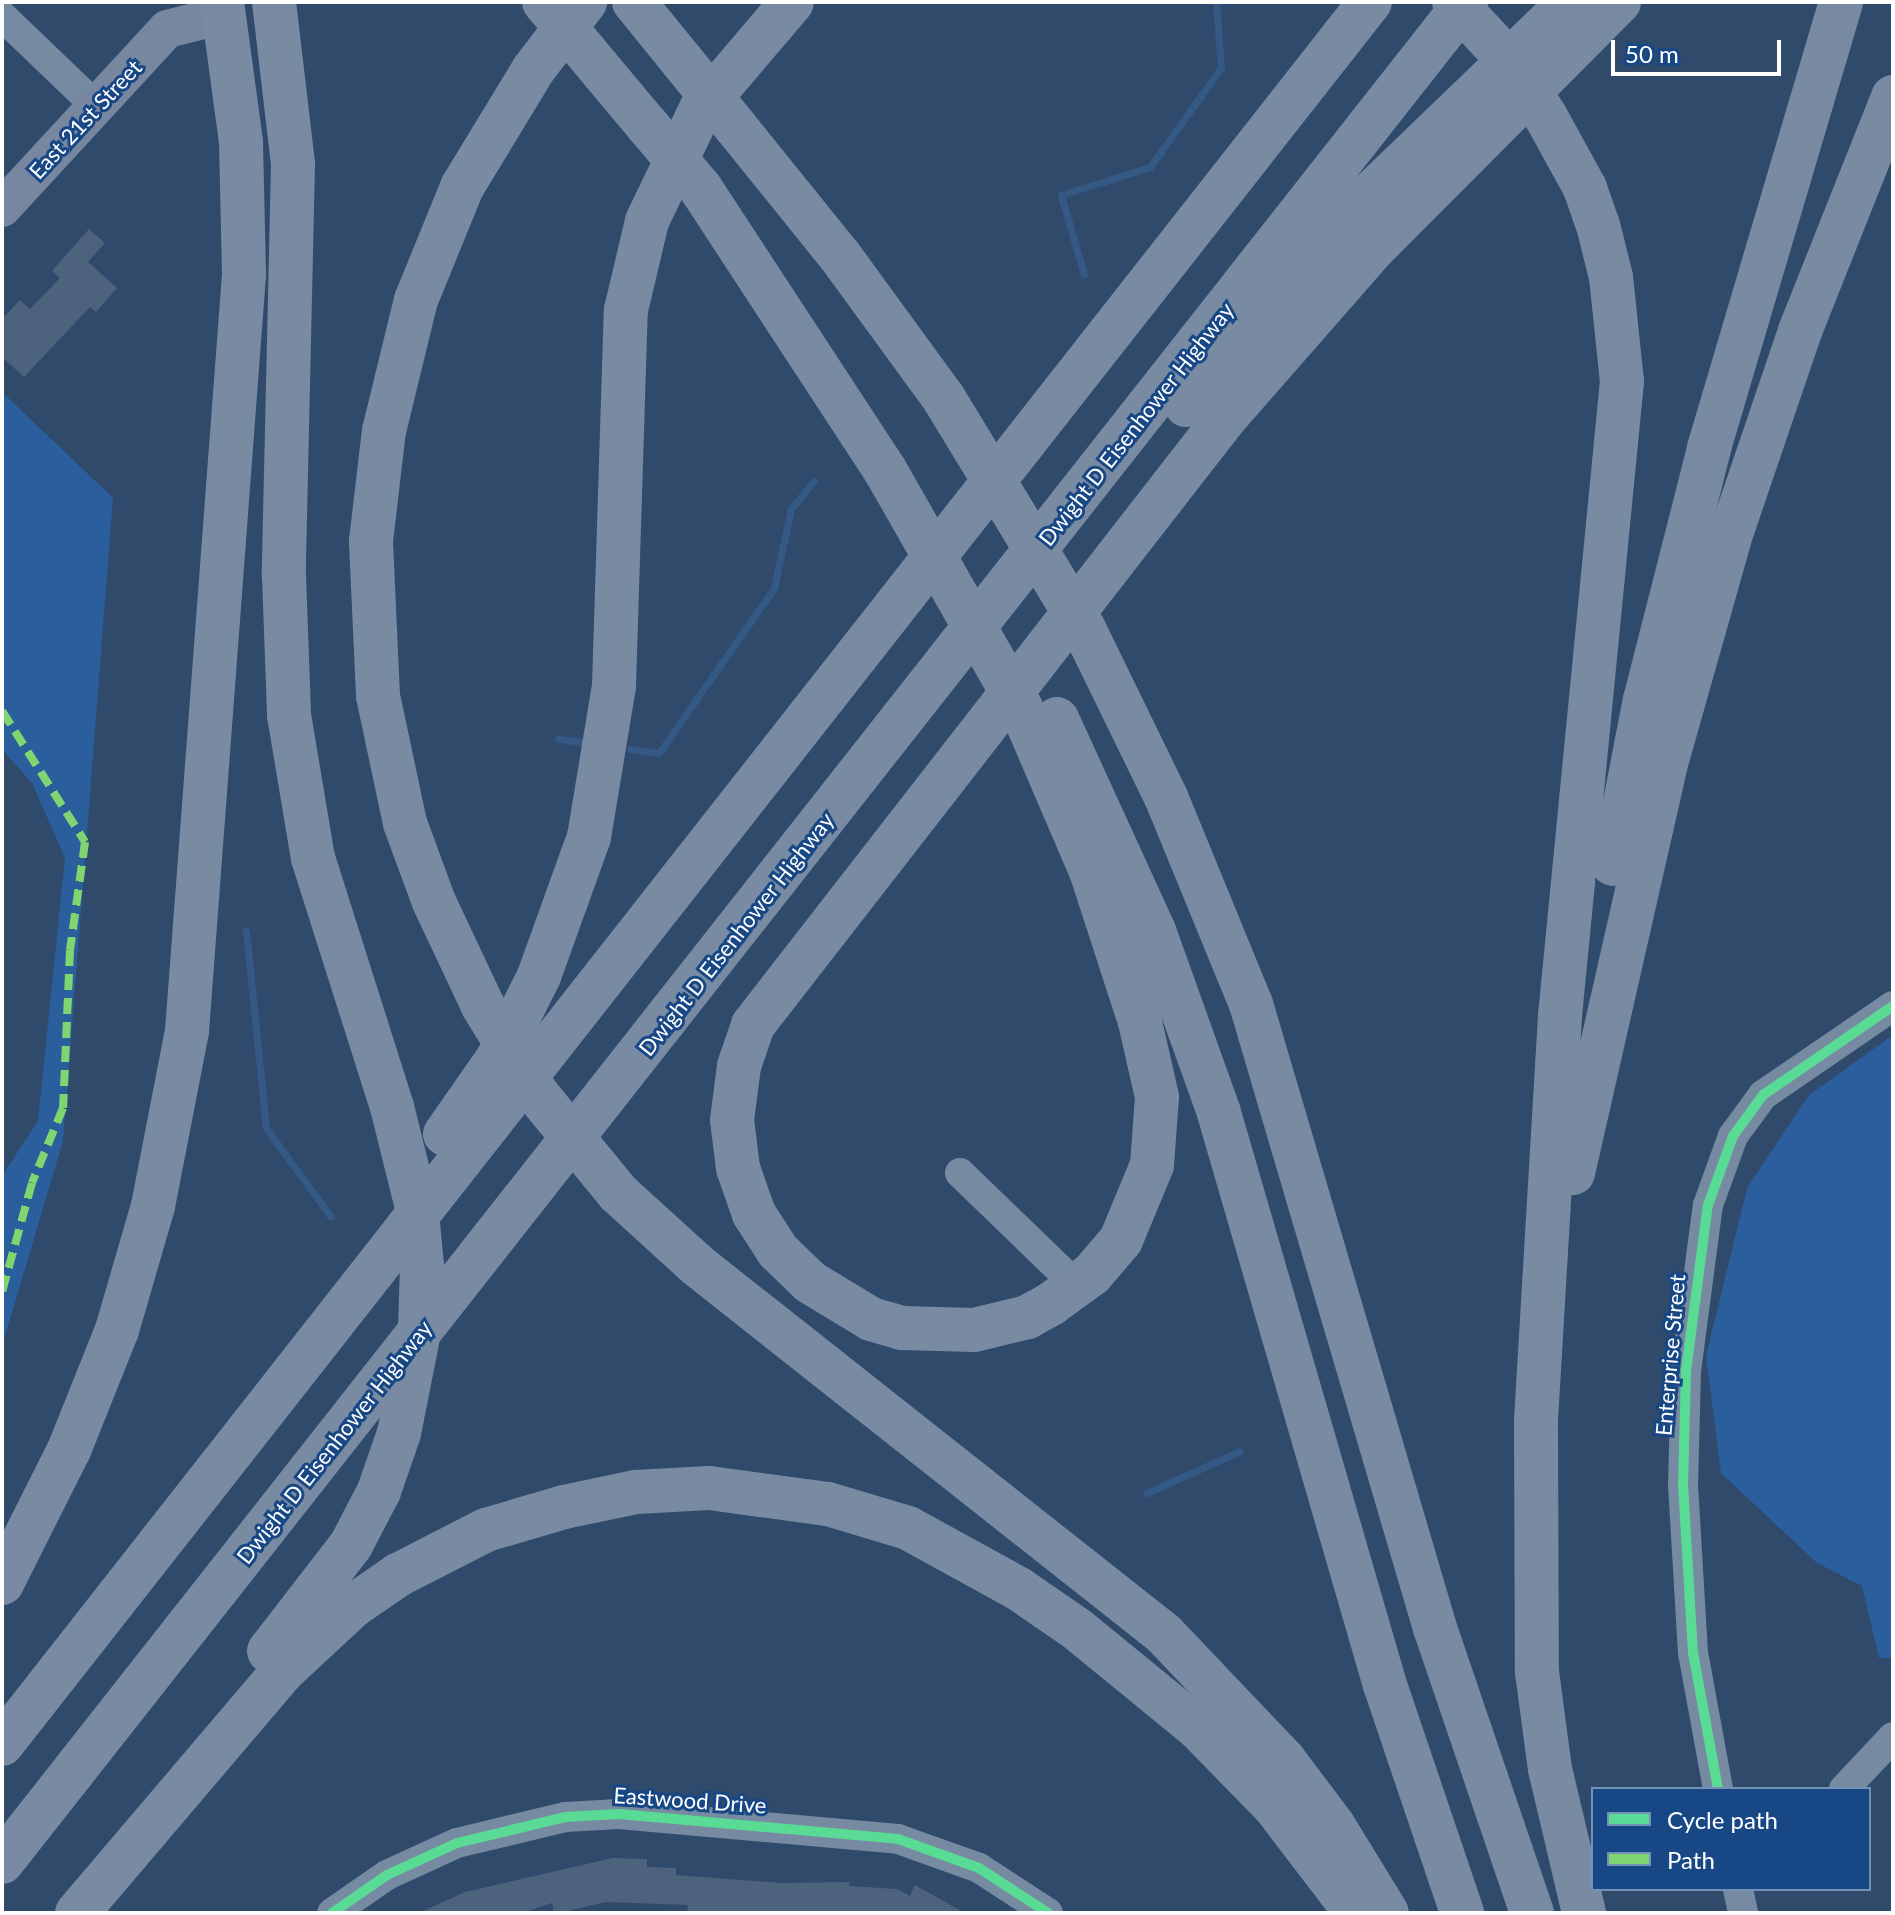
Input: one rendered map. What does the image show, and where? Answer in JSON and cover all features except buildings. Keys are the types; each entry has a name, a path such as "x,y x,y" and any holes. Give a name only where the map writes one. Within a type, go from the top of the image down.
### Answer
{"highway":[{"path":"2,1583 69,1450 117,1330 153,1206 180,1080 192,982 243,312 243,192 233,72 220,2"},
{"path":"544,2 701,189 832,352 1031,696 1130,876 1194,1042 1385,1685 1462,1913"},
{"path":"585,2 533,70 462,187 416,300 384,431 371,541 378,696 405,823 440,915 483,1006 537,1094 618,1193 697,1265 1164,1634 1284,1760 1341,1837 1387,1913"},
{"path":"634,2 735,126 943,397 1084,629 1166,797 1251,1004 1440,1643 1532,1913"},
{"path":"186,1507 286,1354 498,1058 558,932 589,837 614,686 623,356 635,265 647,221 701,109 792,2"},
{"path":"2,1744 1370,2"},
{"path":"1454,2 1511,63 1546,117 1585,188 1611,277 1622,381 1560,1016 1549,1264 1536,1422 1537,1672 1550,1769 1584,1913"},
{"name":"Dwight D Eisenhower Highway","path":"2,1862 1058,525 1466,2"},
{"path":"1058,525 1191,400 1400,162 1570,2"},
{"path":"1031,696 1108,920 1157,1097 1155,1144 1140,1204 1121,1240 1077,1286 1028,1317 974,1330 933,1332 871,1319 810,1282 778,1251 754,1214 733,1146 734,1094 753,1025 1225,418 1372,250 1619,2"},
{"path":"1557,1116 1583,1019 1645,700 1679,564 1742,329 1841,2"},
{"path":"54,1913 331,1573 374,1502 399,1433 420,1327 422,1265 416,1203 392,1107 313,858 289,715 284,576 293,164 277,20"},
{"path":"1549,1264 1697,650 1800,331 1893,97"},
{"path":"77,1913 282,1672 353,1606 398,1575 486,1530 564,1507 636,1492 709,1488 787,1496 882,1520 943,1545 1019,1589 1077,1629 1198,1728 1275,1807 1356,1913"}],"main road":[{"name":"East 21st Street","path":"2,208 96,106 170,16 203,20 220,2"}],"street":[{"path":"2,16 96,106"},
{"name":"Enterprise Street","path":"1718,1787 1693,1653 1683,1486 1686,1371 1708,1205 1733,1136 1763,1095 1893,1006"},
{"path":"960,1173 1077,1286"},
{"path":"1846,1787 1893,1737"},
{"name":"Eastwood Drive","path":"332,1913 387,1875 467,1840 565,1817 619,1814 898,1839 979,1868 1048,1913"},
{"path":"1738,1891 1743,1913"}],"shaded area":[{"path":"2,392 113,498 63,1141 2,1346 2,1176 38,1121 65,858 32,783 2,749"},
{"path":"1893,1035 1893,1658 1879,1658 1862,1586 1817,1563 1721,1473 1706,1356 1747,1188 1809,1095"}],"waterway":[{"path":"1084,275 1061,195 1150,167 1221,68 1216,2"},
{"path":"630,749 659,753 774,588 791,509 814,481"},
{"path":"558,739 582,742"},
{"path":"246,931 266,1128 331,1217"},
{"path":"1147,1493 1240,1451"}],"marked path":[{"path":"2,711 85,842 70,950 63,1108 32,1183 2,1292"}],"cycle path":[{"path":"1718,1787 1693,1653 1683,1486 1686,1371 1708,1205 1733,1136 1763,1095 1893,1006"},
{"path":"332,1913 387,1875 457,1843 565,1817 619,1814 898,1839 979,1868 1048,1913"}]}
